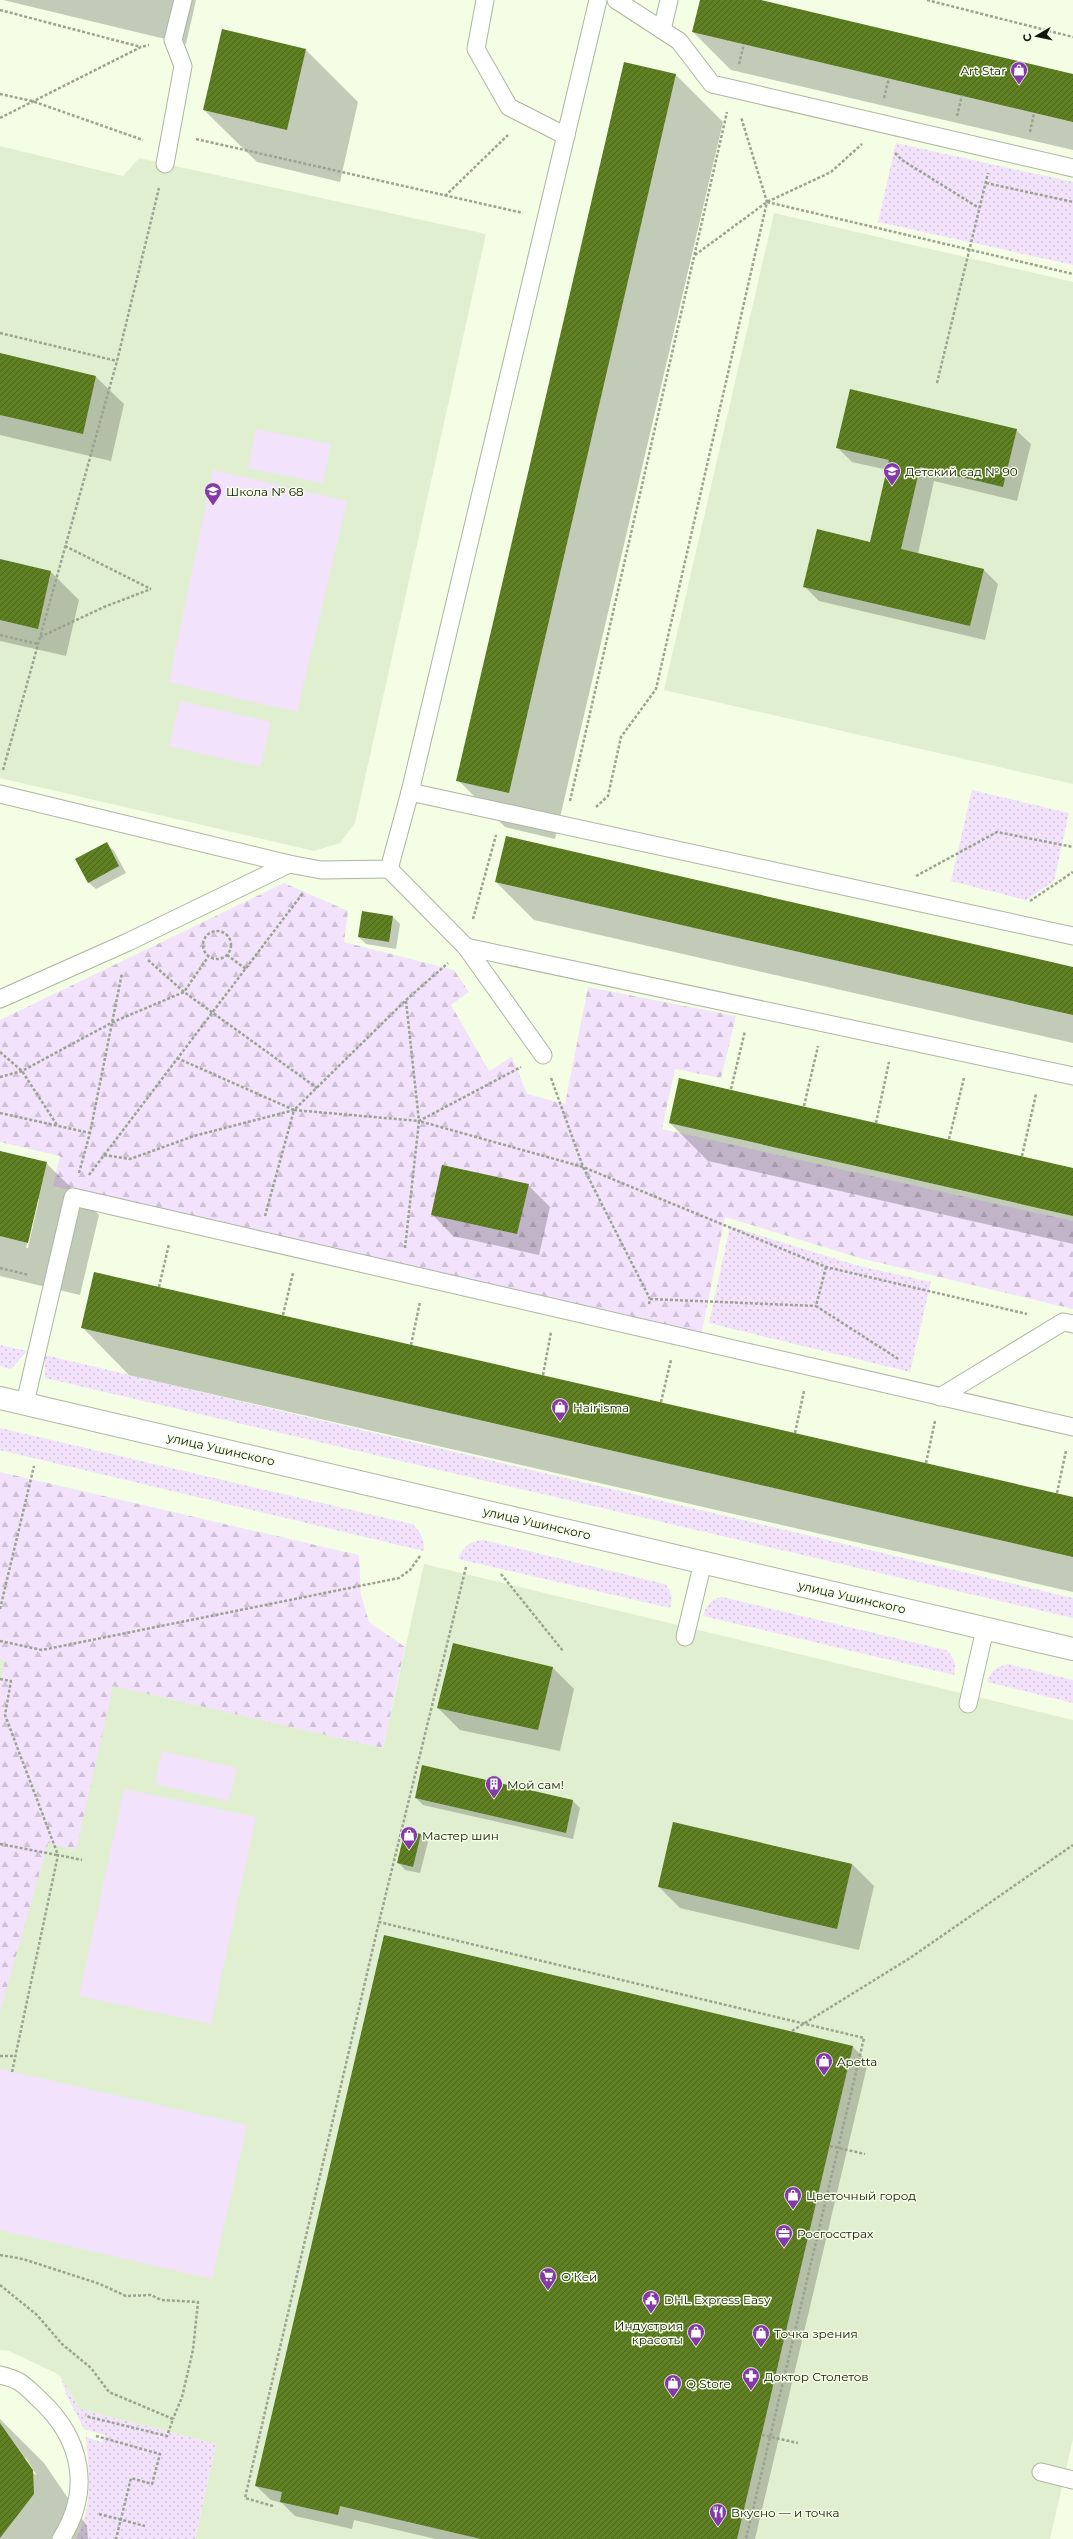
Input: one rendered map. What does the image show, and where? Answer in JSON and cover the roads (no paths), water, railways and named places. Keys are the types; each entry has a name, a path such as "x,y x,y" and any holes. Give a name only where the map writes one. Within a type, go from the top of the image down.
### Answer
{"street":[{"name":"улица Ушинского","path":"0,1398 1073,1649"}],"lane":[{"path":"168,149 183,66 173,40 183,0"},
{"path":"485,0 476,49 509,107 566,136"},
{"path":"389,869 410,792 598,0"},
{"path":"616,0 679,41 712,84 877,127 993,149 1073,168"},
{"path":"662,30 669,0"},
{"path":"1,786 289,864 321,870 389,869 466,947 543,1055"},
{"path":"410,792 1073,936"},
{"path":"0,999 128,942 289,864"},
{"path":"466,947 1073,1076"},
{"path":"25,1403 52,1281 73,1197 1072,1427"},
{"path":"940,1397 1068,1323"},
{"path":"685,1637 703,1562"},
{"path":"968,1704 985,1628"},
{"path":"0,2375 18,2379 65,2427 74,2448 80,2483 71,2524 61,2539"},
{"path":"1041,2472 1073,2480"}],"place":[{"name":"Art Star","path":"1019,85"},
{"name":"Детский сад № 90","path":"892,486"},
{"name":"Школа № 68","path":"213,506"},
{"name":"Hair'isma","path":"560,1422"},
{"name":"Мой сам!","path":"494,1799"},
{"name":"Мастер шин","path":"409,1850"},
{"name":"Apetta","path":"824,2076"},
{"name":"Цветочный город","path":"793,2210"},
{"name":"Росгосстрах","path":"784,2248"},
{"name":"О’Кей","path":"548,2291"},
{"name":"DHL Express Easy","path":"651,2314"},
{"name":"Индустрия красоты","path":"696,2347"},
{"name":"Точка зрения","path":"761,2348"},
{"name":"Доктор Столетов","path":"751,2391"},
{"name":"Q Store","path":"673,2398"},
{"name":"Вкусно — и точка","path":"718,2527"}]}
